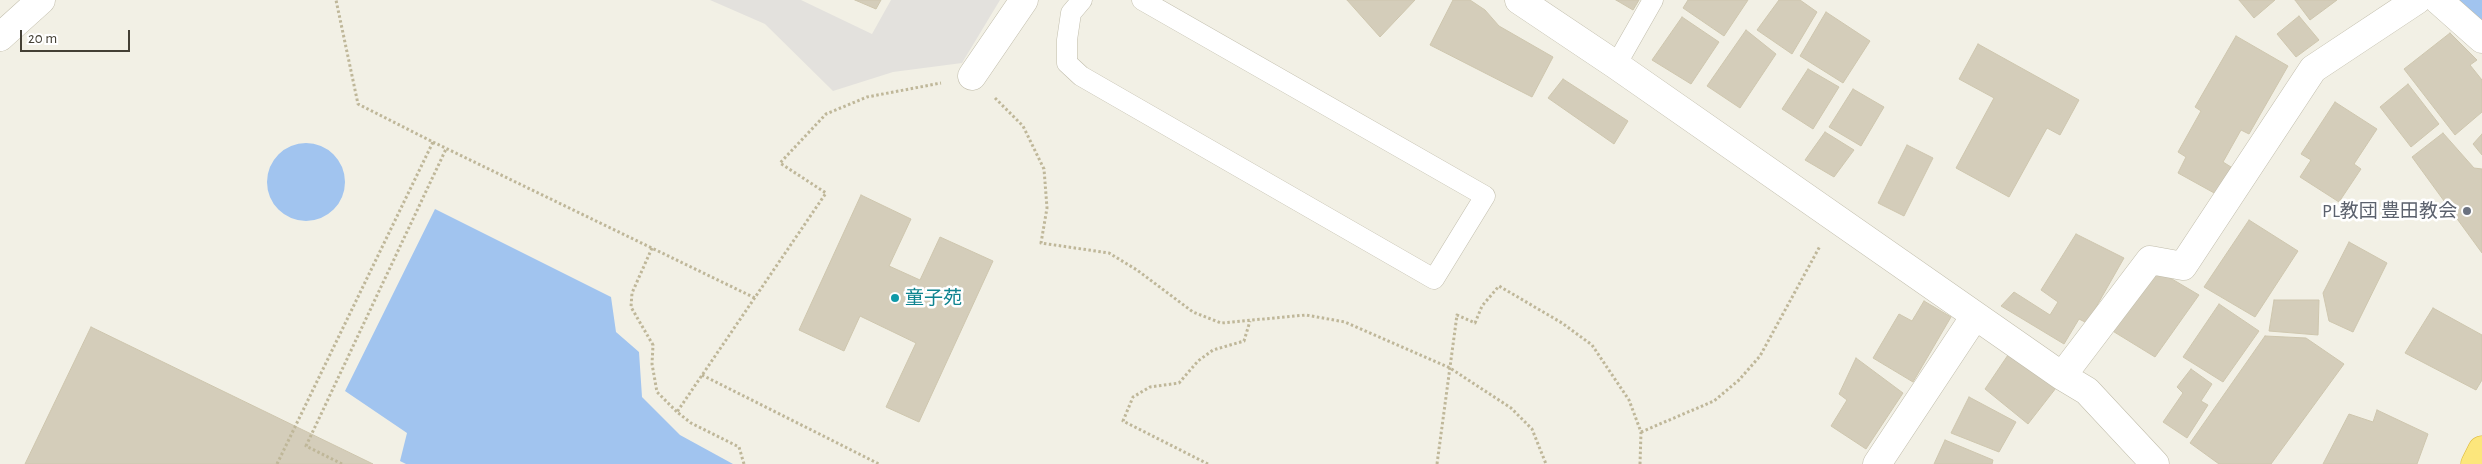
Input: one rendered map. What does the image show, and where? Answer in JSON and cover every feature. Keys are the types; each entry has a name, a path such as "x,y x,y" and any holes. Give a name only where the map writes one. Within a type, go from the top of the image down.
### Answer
{"highway":[{"path":"2475,464 2482,450"}],"street":[{"path":"0,37 41,0"},
{"path":"972,76 1024,0"},
{"path":"1519,0 1616,64 1975,316 2087,391 2155,464"},
{"path":"2062,376 2150,260 2183,266 2313,69 2418,0"},
{"path":"2438,0 2482,39"},
{"path":"1877,464 1975,316"}],"lane":[{"path":"1082,0 1071,13 1067,40 1067,63 1082,76 1434,280 1485,196 1142,0"},
{"path":"1616,64 1653,0"}],"path":[{"path":"336,0 358,104 446,149 755,298"},
{"path":"676,412 826,193 780,163 826,114 867,97 972,76 1023,126 1044,169 1047,208 1040,243 1109,254 1137,270 1193,312 1221,323 1306,315 1345,322 1450,368 1512,408 1532,429 1546,464"},
{"path":"277,464 432,142"},
{"path":"342,464 306,446 446,149"},
{"path":"1641,432 1714,401 1739,380 1760,356 1835,218"},
{"path":"652,248 632,293 631,307 652,345 652,364 657,392 676,412 691,423 739,447 744,464"},
{"path":"1437,464 1457,315 1474,323 1482,306 1499,286 1562,323 1592,345 1629,400 1641,432 1640,464"},
{"path":"1208,464 1122,421 1133,397 1150,387 1179,383 1198,360 1213,350 1244,341 1250,320"},
{"path":"702,374 879,464"}],"shaded area":[{"path":"710,0 801,0 872,34 891,0 1000,0 962,63 893,72 833,91 765,24"}],"water":[{"path":"306,143 321,146 333,155 342,167 345,182 342,197 333,209 321,218 306,221 291,218 279,209 270,197 267,182 270,167 279,155 291,146"},
{"path":"435,209 611,297 616,332 639,352 642,397 680,435 733,464 406,464 400,461 407,433 345,391"}],"building":[{"path":"855,0 881,0 876,9"},
{"path":"1347,0 1415,0 1380,37"},
{"path":"1453,0 1470,0 1485,10 1499,26 1553,57 1532,97 1430,45"},
{"path":"1616,0 1639,0 1633,10"},
{"path":"1688,0 1748,0 1724,36 1683,8"},
{"path":"1779,0 1800,0 1817,12 1792,54 1757,30"},
{"path":"2239,0 2275,0 2254,18"},
{"path":"2295,0 2337,0 2310,20"},
{"path":"1826,12 1870,41 1843,83 1800,56"},
{"path":"2299,16 2319,40 2296,57 2277,34"},
{"path":"1682,17 1719,42 1691,84 1652,60"},
{"path":"1746,30 1776,54 1740,108 1707,86"},
{"path":"2450,33 2477,60 2470,65 2482,80 2482,112 2455,135 2404,69"},
{"path":"2236,36 2288,66 2249,134 2241,130 2223,162 2231,167 2216,194 2178,173 2186,157 2178,152 2201,111 2195,107"},
{"path":"1978,44 2079,100 2060,135 2047,128 2009,197 1956,168 1994,98 1959,79"},
{"path":"1808,69 1839,87 1813,129 1782,109"},
{"path":"1563,79 1628,121 1614,144 1548,98"},
{"path":"2408,84 2439,124 2411,147 2380,107"},
{"path":"1853,89 1884,107 1861,146 1829,127"},
{"path":"2335,102 2377,129 2354,164 2361,169 2339,202 2300,177 2311,160 2301,154"},
{"path":"1825,132 1854,150 1834,177 1805,160"},
{"name":"PL教団 豊田教会","path":"2443,133 2474,168 2482,169 2482,253 2412,157"},
{"path":"2482,134 2482,155 2473,144"},
{"path":"1907,145 1933,158 1904,216 1878,203"},
{"name":"童子苑","path":"861,195 911,219 889,266 920,280 940,237 993,261 919,422 886,407 916,343 860,316 844,351 799,330"},
{"path":"2249,220 2298,251 2255,317 2204,287"},
{"path":"2076,234 2124,258 2087,323 2079,319 2064,344 2001,306 2014,292 2050,315 2058,302 2041,290"},
{"path":"2349,242 2387,263 2353,332 2329,321 2323,293"},
{"path":"2155,269 2199,295 2155,357 2111,330"},
{"path":"2274,300 2319,300 2318,335 2269,331"},
{"path":"1924,301 1951,317 1913,382 1873,358 1899,314 1912,321"},
{"path":"2219,304 2259,331 2223,382 2183,357"},
{"path":"2433,308 2482,335 2482,380 2476,390 2405,353"},
{"path":"91,327 373,464 25,464"},
{"path":"2265,336 2306,338 2344,364 2271,464 2219,464 2190,443"},
{"path":"2008,355 2056,388 2028,424 1985,389"},
{"path":"1856,358 1903,393 1866,449 1831,426 1847,400 1839,394"},
{"path":"2191,369 2212,384 2201,401 2208,405 2187,438 2163,422 2183,393 2177,387"},
{"path":"1969,397 2016,422 1999,452 1951,433"},
{"path":"2377,410 2428,434 2417,464 2323,464 2349,414 2373,422"},
{"path":"1945,440 1993,460 1992,464 1934,464"}],"waterway":[{"path":"2475,0 2482,6"}],"place":[{"name":"PL教団 豊田教会","path":"2467,211"},
{"name":"童子苑","path":"895,298"}]}
